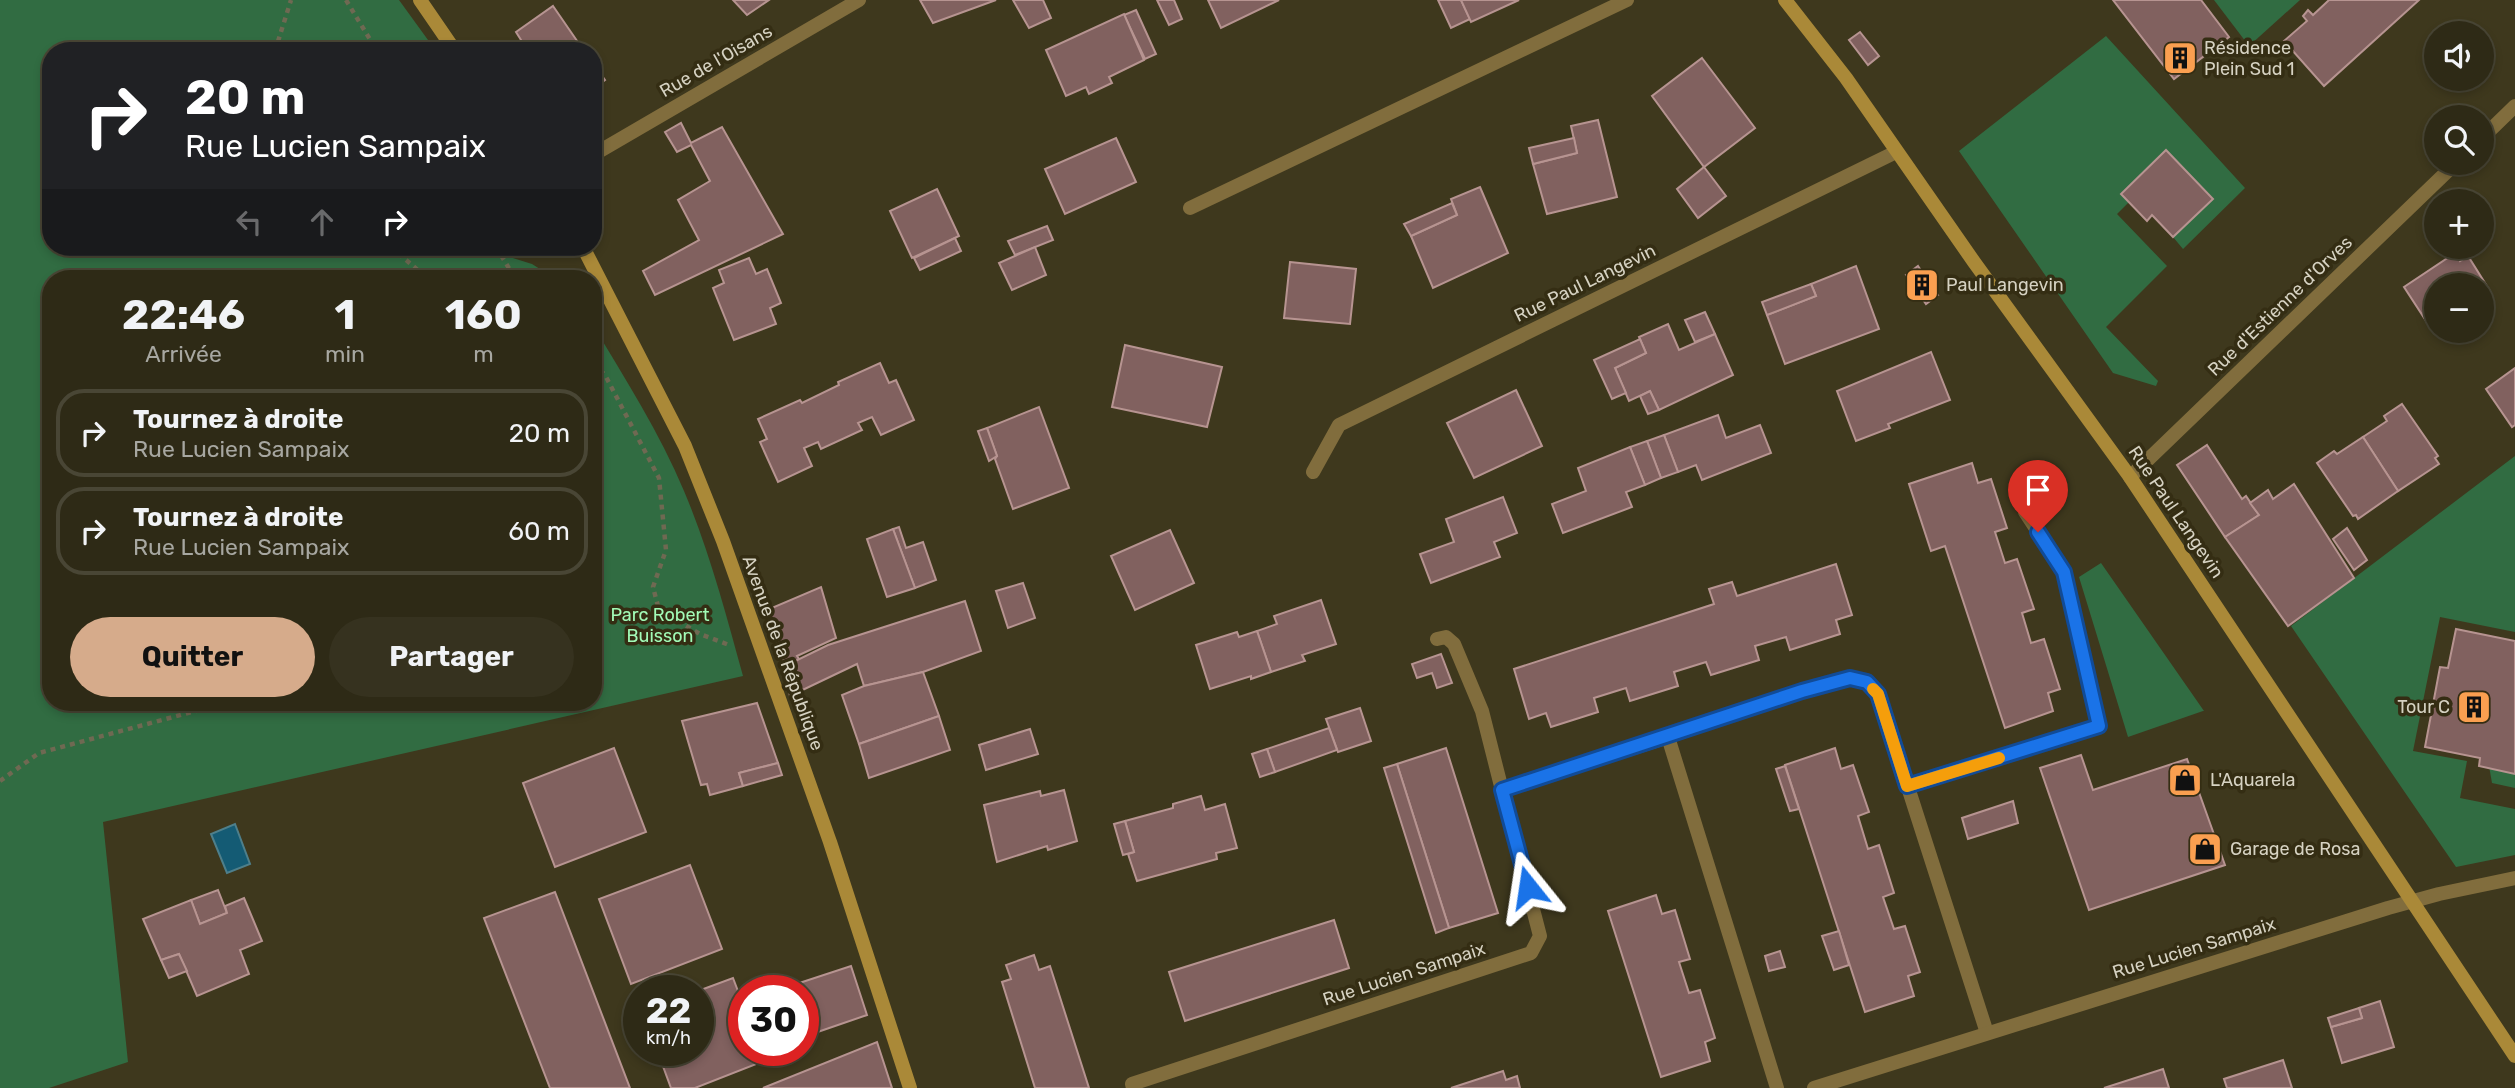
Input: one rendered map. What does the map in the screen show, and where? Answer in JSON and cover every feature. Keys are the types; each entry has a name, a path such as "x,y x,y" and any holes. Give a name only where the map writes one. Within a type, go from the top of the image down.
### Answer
{"street":[{"path":"420,0 449,42"},
{"name":"Rue de l'Oisans","path":"602,150 859,0"},
{"path":"1190,208 1627,0"},
{"name":"Rue Paul Langevin","path":"1785,0 1846,78 1896,152 2130,477 2515,1056"},
{"path":"2494,126 2515,106"},
{"name":"Rue Paul Langevin","path":"1313,472 1339,425 1896,152"},
{"name":"Rue d'Estienne d'Orves","path":"2130,477 2444,175"},
{"name":"Avenue de la République","path":"602,284 685,446 723,541 830,842 910,1088"},
{"path":"1907,786 2099,726 2064,572 2025,512"},
{"name":"Rue Lucien Sampaix","path":"1133,1088 1132,1084 1531,953 1540,936 1482,711 1454,644 1446,637 1437,639"},
{"path":"1502,790 1802,691 1850,678 1867,682 1878,694 1987,1033"},
{"path":"1668,737 1777,1088"},
{"path":"2413,901 2515,878"},
{"name":"Rue Lucien Sampaix","path":"1814,1088 2413,901"}],"path":[{"path":"278,42 291,0"},
{"path":"346,0 372,42"},
{"path":"401,256 418,270"},
{"path":"602,373 659,478 666,550 653,587 659,610 700,634 763,656"},
{"path":"0,781 39,752 195,711"}],"green space":[{"name":"Parc Robert Buisson","path":"0,0 399,0 429,42 42,42 42,256 506,256 541,270 42,270 42,711 590,711 103,822 128,1062 49,1088 0,1088"},
{"path":"2214,0 2300,0 2249,46"},
{"path":"2106,36 2245,188 2183,249 2173,237 2213,198 2167,151 2121,193 2129,202 2117,214 2167,266 2106,327 2158,381 2156,386 2113,373 1959,151"},
{"name":"Parc Robert Buisson","path":"602,340 675,469 709,559 743,676 602,708"},
{"path":"2515,456 2515,632 2440,617 2413,751 2467,761 2460,798 2515,809 2515,855 2456,867 2291,626"},
{"path":"2101,563 2204,711 2128,737 2079,577"},
{"path":"2489,766 2515,771 2515,788 2492,783"}],"water":[{"path":"235,824 250,864 227,873 211,834"}],"building":[{"path":"733,0 769,0 747,15"},
{"path":"920,0 996,0 933,23"},
{"path":"1013,0 1043,0 1051,18 1029,28"},
{"path":"1157,0 1174,0 1182,19 1169,25"},
{"path":"1208,0 1279,0 1221,28"},
{"path":"1438,0 1461,0 1470,19 1451,28"},
{"path":"1461,0 1519,0 1471,22"},
{"name":"Résidence Plein Sud 1","path":"2113,0 2201,0 2229,37 2174,79"},
{"path":"2329,0 2419,0 2324,86 2284,41 2307,21 2303,16 2308,10 2313,15"},
{"path":"553,6 578,42 522,42 516,32"},
{"path":"1136,10 1156,54 1145,59 1124,15"},
{"path":"1124,14 1144,60 1109,77 1112,83 1089,94 1086,87 1066,96 1046,50"},
{"path":"1860,32 1879,56 1868,65 1849,40"},
{"path":"1702,58 1755,128 1704,167 1652,96"},
{"path":"1598,120 1617,197 1547,214 1533,164 1577,153 1571,126"},
{"path":"681,123 691,143 722,127 783,234 655,295 643,271 699,240 678,200 710,181 691,145 677,152 665,132"},
{"path":"1116,138 1136,182 1065,214 1045,169"},
{"path":"1574,138 1577,153 1533,164 1529,148"},
{"path":"2166,150 2213,199 2173,237 2152,215 2147,221 2121,194"},
{"path":"1704,167 1726,196 1698,218 1677,189"},
{"path":"1480,187 1508,253 1433,288 1411,236 1457,215 1451,199"},
{"path":"937,189 959,236 912,258 890,211"},
{"path":"1452,203 1457,215 1411,236 1404,224"},
{"path":"1047,226 1053,240 1015,255 1008,241"},
{"path":"955,238 961,251 920,270 914,258"},
{"path":"1035,247 1046,275 1012,290 999,263"},
{"path":"749,258 756,274 767,269 781,303 770,308 776,324 734,340 713,288 724,283 719,270"},
{"path":"2446,259 2470,259 2479,273 2425,273"},
{"path":"1290,262 1356,269 1350,324 1284,318"},
{"path":"1856,266 1879,329 1785,364 1767,315 1816,296 1811,284"},
{"name":"Paul Langevin","path":"1918,266 1938,295 1926,304 1906,275"},
{"path":"2424,274 2424,318 2404,287"},
{"path":"1811,284 1816,296 1767,315 1762,302"},
{"path":"1705,312 1715,334 1695,342 1685,320"},
{"path":"1668,324 1679,350 1715,334 1733,375 1659,410 1650,391 1629,401 1615,368 1646,353 1639,337"},
{"path":"1640,339 1646,353 1615,368 1626,393 1612,399 1594,360"},
{"path":"1125,345 1222,367 1207,427 1112,407"},
{"path":"1931,352 1950,400 1888,424 1890,428 1856,441 1837,391"},
{"path":"880,363 889,383 896,380 914,420 881,435 872,417 858,423 862,430 821,449 818,442 804,448 812,466 778,482 760,442 767,439 758,419 800,400 802,403 839,385 838,382"},
{"path":"2515,368 2515,425 2512,427 2486,389"},
{"path":"1516,390 1542,446 1474,478 1447,423"},
{"path":"1650,391 1659,410 1648,414 1640,396"},
{"path":"2402,404 2438,456 2435,458 2439,464 2398,491 2363,437 2387,421 2384,416"},
{"path":"1039,407 1069,488 1013,509 987,428"},
{"path":"1718,415 1726,438 1760,425 1771,453 1702,480 1696,465 1678,472 1664,435"},
{"path":"987,428 997,456 989,461 978,431"},
{"path":"1664,435 1678,472 1661,478 1647,441"},
{"path":"2363,437 2398,491 2358,519 2356,515 2353,516 2317,463"},
{"path":"1647,441 1661,478 1645,485 1630,447"},
{"path":"2207,445 2242,499 2246,496 2259,515 2225,537 2177,465"},
{"path":"1630,447 1645,485 1626,492 1632,507 1563,533 1552,504 1586,491 1578,468"},
{"path":"1972,463 1978,483 1991,479 2007,528 1995,532 2005,563 2017,559 2034,609 2022,613 2031,643 2044,639 2060,689 2048,693 2053,711 2005,728 1945,546 1931,551 1909,484"},
{"path":"2294,484 2354,578 2288,626 2225,537 2259,515 2250,503 2268,490 2273,499"},
{"path":"1503,497 1517,533 1494,542 1500,557 1431,583 1420,554 1454,542 1446,519"},
{"path":"899,527 906,548 923,542 936,580 915,588 893,529"},
{"path":"2347,528 2367,560 2354,570 2333,539"},
{"path":"893,529 915,588 887,597 867,539"},
{"path":"1170,530 1194,583 1135,610 1111,556"},
{"path":"1836,564 1852,615 1836,620 1840,634 1790,650 1786,637 1755,646 1759,660 1711,675 1706,662 1674,672 1678,686 1630,701 1626,688 1594,698 1598,712 1551,727 1546,713 1529,719 1514,669 1714,604 1709,589 1732,582 1737,596"},
{"path":"1023,583 1035,618 1008,628 996,591"},
{"path":"821,587 836,638 797,656 799,659 785,666 767,610"},
{"path":"1321,600 1336,644 1302,655 1305,661 1271,672 1257,631 1277,624 1274,616"},
{"path":"965,601 981,651 923,672 864,686 857,664 790,696 785,666 828,645"},
{"name":"Tour C","path":"2456,629 2515,641 2515,774 2479,766 2480,758 2425,747 2440,667 2448,668"},
{"path":"1257,631 1271,672 1210,689 1196,645 1237,632 1239,637"},
{"path":"1441,654 1452,683 1437,688 1432,673 1417,678 1412,664"},
{"path":"923,672 939,716 859,744 842,695 864,686"},
{"path":"757,703 778,763 739,773 743,786 710,795 707,784 701,785 682,721"},
{"path":"1360,708 1371,741 1338,752 1326,719"},
{"path":"939,716 950,750 869,778 859,744"},
{"path":"1329,728 1337,750 1275,772 1267,749"},
{"path":"1030,729 1038,754 986,770 979,745"},
{"path":"614,748 646,832 555,867 523,783"},
{"path":"1446,748 1498,913 1449,928 1397,764"},
{"path":"1835,748 1841,769 1853,765 1869,812 1858,816 1868,849 1879,845 1894,893 1883,897 1894,929 1905,926 1920,972 1908,976 1914,996 1865,1012 1785,765"},
{"path":"1267,749 1275,772 1260,777 1252,754"},
{"path":"2081,755 2093,790 2187,759 2225,865 2089,910 2040,768"},
{"path":"778,763 782,775 743,786 739,773"},
{"path":"1397,764 1449,928 1436,933 1384,768"},
{"path":"1785,766 1799,809 1790,811 1776,769"},
{"path":"1064,790 1077,841 1048,850 1047,846 997,862 984,805 1040,791 1041,796"},
{"path":"1201,796 1205,810 1225,804 1237,848 1216,853 1217,859 1137,881 1128,854 1134,852 1125,821 1173,808 1173,804"},
{"path":"2013,801 2018,823 1968,839 1962,818"},
{"path":"1125,821 1134,852 1123,855 1114,824"},
{"path":"690,865 722,949 654,975 628,975 599,899"},
{"path":"218,890 227,913 200,924 191,900"},
{"path":"555,892 630,1088 550,1088 484,918"},
{"path":"1656,895 1662,914 1675,910 1690,959 1679,962 1689,993 1700,990 1715,1038 1705,1042 1710,1061 1661,1077 1608,911"},
{"path":"244,898 262,941 240,950 249,974 197,996 179,954 161,960 143,919 191,900 200,924 227,913 225,906"},
{"path":"1334,920 1349,968 1185,1021 1169,972"},
{"path":"1839,931 1849,965 1834,970 1822,936"},
{"path":"1780,951 1785,967 1769,971 1765,956"},
{"path":"179,954 187,971 169,978 161,960"},
{"path":"1034,955 1039,970 1050,966 1089,1088 1035,1088 1002,982 1011,979 1006,965"},
{"path":"851,966 867,1015 819,1032 819,977"},
{"path":"728,980 728,1066 751,1066 695,1088 671,1088 663,1066 714,1066 714,985"},
{"path":"2380,1001 2394,1047 2342,1063 2331,1027 2362,1018 2359,1008"},
{"path":"2359,1008 2362,1018 2331,1027 2328,1018"},
{"path":"877,1042 892,1088 763,1088"},
{"path":"2283,1060 2292,1088 2227,1088 2224,1079"},
{"path":"2163,1069 2169,1088 2104,1088"},
{"path":"1503,1071 1506,1080 1517,1076 1520,1088 1451,1088"}],"slow traffic":[{"path":"1873,689 1878,694 1907,786 1999,758"}],"place":[{"name":"Résidence Plein Sud 1","path":"2180,58"},
{"name":"Paul Langevin","path":"1922,285"},
{"name":"Tour C","path":"2474,707"},
{"name":"L'Aquarela","path":"2185,780"},
{"name":"Garage de Rosa","path":"2205,849"}],"route":[{"path":"1528,887 1502,790 1802,691 1850,678 1867,682 1878,694 1907,786 2099,726 2064,572 2038,532"}]}
